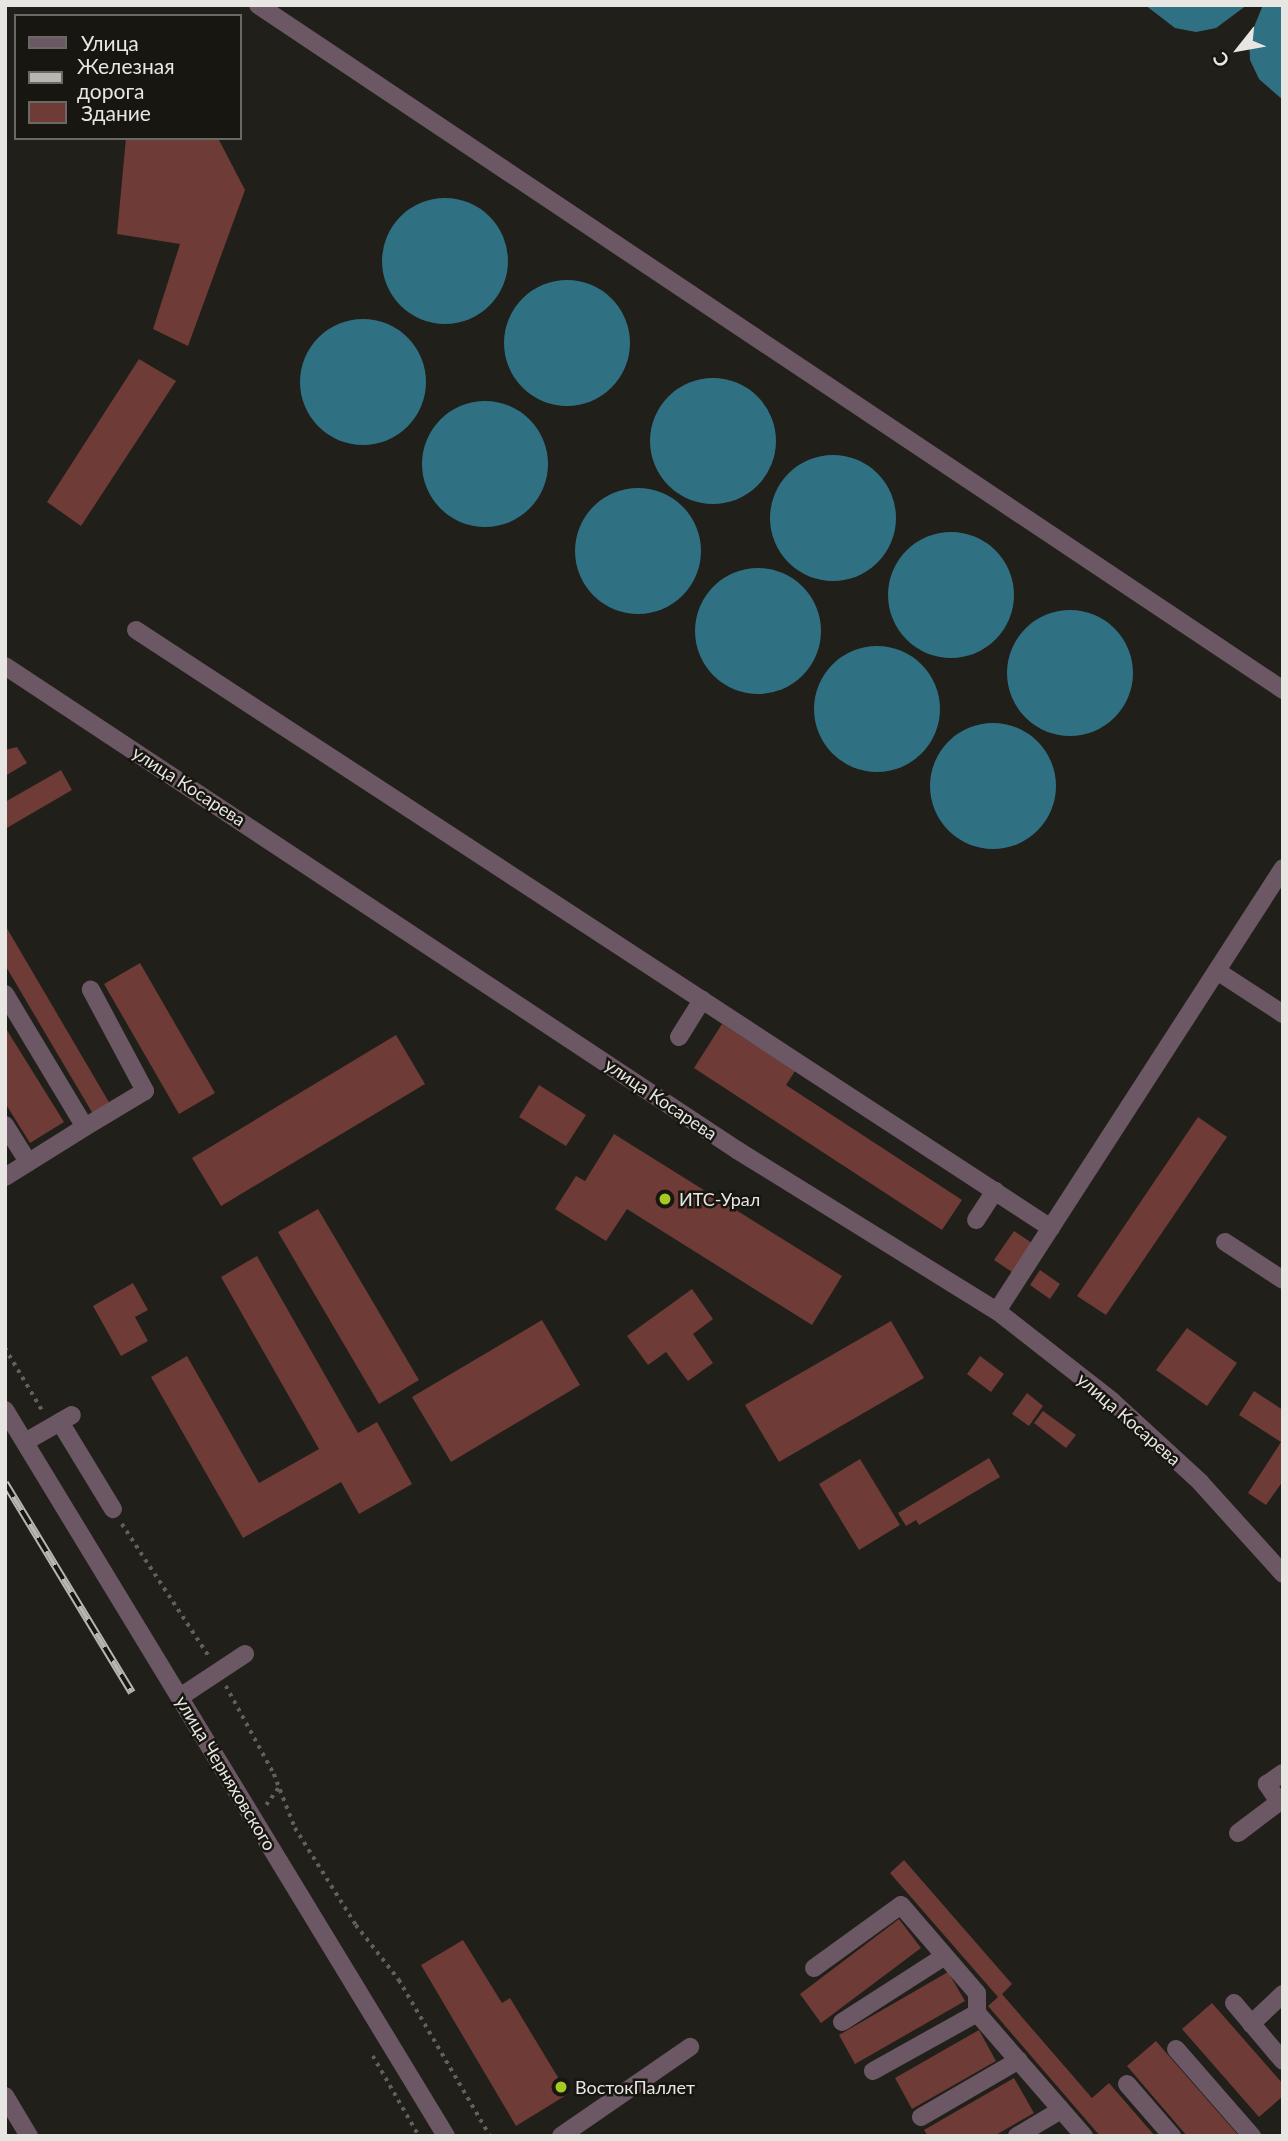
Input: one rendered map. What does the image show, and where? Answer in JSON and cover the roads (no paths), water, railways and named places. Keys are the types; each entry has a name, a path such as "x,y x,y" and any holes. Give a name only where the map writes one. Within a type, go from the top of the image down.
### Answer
{"street":[{"path":"257,5 1283,690"},
{"path":"136,630 1051,1228"},
{"name":"улица Косарева","path":"5,666 737,1150 997,1311 1112,1401 1190,1473 1283,1574"},
{"path":"997,1311 1283,868"},
{"path":"1217,971 1283,1014"},
{"path":"5,1177 145,1091 91,990"},
{"path":"5,994 85,1127"},
{"path":"679,1037 702,1000"},
{"path":"5,1125 28,1163"},
{"path":"976,1220 995,1191"},
{"path":"1225,1242 1283,1280"},
{"name":"улица Черняховского","path":"5,1410 446,2136"},
{"path":"25,1442 61,1421 113,1509"},
{"path":"180,1698 245,1654"},
{"path":"1238,1833 1279,1802 1267,1784 1283,1773"},
{"path":"814,1968 901,1905 977,1993 977,2013 1084,2136"},
{"path":"842,2022 945,1956"},
{"path":"1251,2024 1283,1994"},
{"path":"1234,2003 1283,2061"},
{"path":"873,2071 977,2013"},
{"path":"561,2136 690,2047"},
{"path":"1176,2049 1252,2136"},
{"path":"920,2117 1018,2060"},
{"path":"1127,2084 1172,2136"},
{"path":"5,2096 29,2136"},
{"path":"1017,2136 1061,2110"}],"water":[{"path":"1145,5 1247,5 1216,28 1196,32 1175,28"},
{"path":"1263,5 1283,5 1283,100 1259,79 1250,60 1249,39"},
{"path":"445,198 469,203 490,216 503,237 508,261 503,285 490,306 469,319 445,324 421,319 400,306 387,285 382,261 387,237 400,216 421,203"},
{"path":"567,280 591,285 612,298 625,319 630,343 625,367 612,388 591,401 567,406 543,401 522,388 509,367 504,343 509,319 522,298 543,285"},
{"path":"363,319 387,324 408,337 421,358 426,382 421,406 408,427 387,440 363,445 339,440 318,427 305,406 300,382 305,358 318,337 339,324"},
{"path":"713,378 737,383 758,396 771,417 776,441 771,465 758,486 737,499 713,504 689,499 668,486 655,465 650,441 655,417 668,396 689,383"},
{"path":"485,401 509,406 530,419 543,440 548,464 543,488 530,509 509,522 485,527 461,522 440,509 427,488 422,464 427,440 440,419 461,406"},
{"path":"833,455 857,460 878,473 891,494 896,518 891,542 878,563 857,576 833,581 809,576 788,563 775,542 770,518 775,494 788,473 809,460"},
{"path":"638,488 662,493 683,506 696,527 701,551 696,575 683,596 662,609 638,614 614,609 593,596 580,575 575,551 580,527 593,506 614,493"},
{"path":"951,532 975,537 996,550 1009,571 1014,595 1009,619 996,640 975,653 951,658 927,653 906,640 893,619 888,595 893,571 906,550 927,537"},
{"path":"758,568 782,573 803,586 816,607 821,631 816,655 803,676 782,689 758,694 734,689 713,676 700,655 695,631 700,607 713,586 734,573"},
{"path":"1070,610 1094,615 1115,628 1128,649 1133,673 1128,697 1115,718 1094,731 1070,736 1046,731 1025,718 1012,697 1007,673 1012,649 1025,628 1046,615"},
{"path":"877,646 901,651 922,664 935,685 940,709 935,733 922,754 901,767 877,772 853,767 832,754 819,733 814,709 819,685 832,664 853,651"},
{"path":"993,723 1017,728 1038,741 1051,762 1056,786 1051,810 1038,831 1017,844 993,849 969,844 948,831 935,810 930,786 935,762 948,741 969,728"}],"railway":[{"path":"5,1483 132,1693"}],"place":[{"name":"ИТС-Урал","path":"665,1199"},
{"name":"ВостокПаллет","path":"561,2087"}]}
